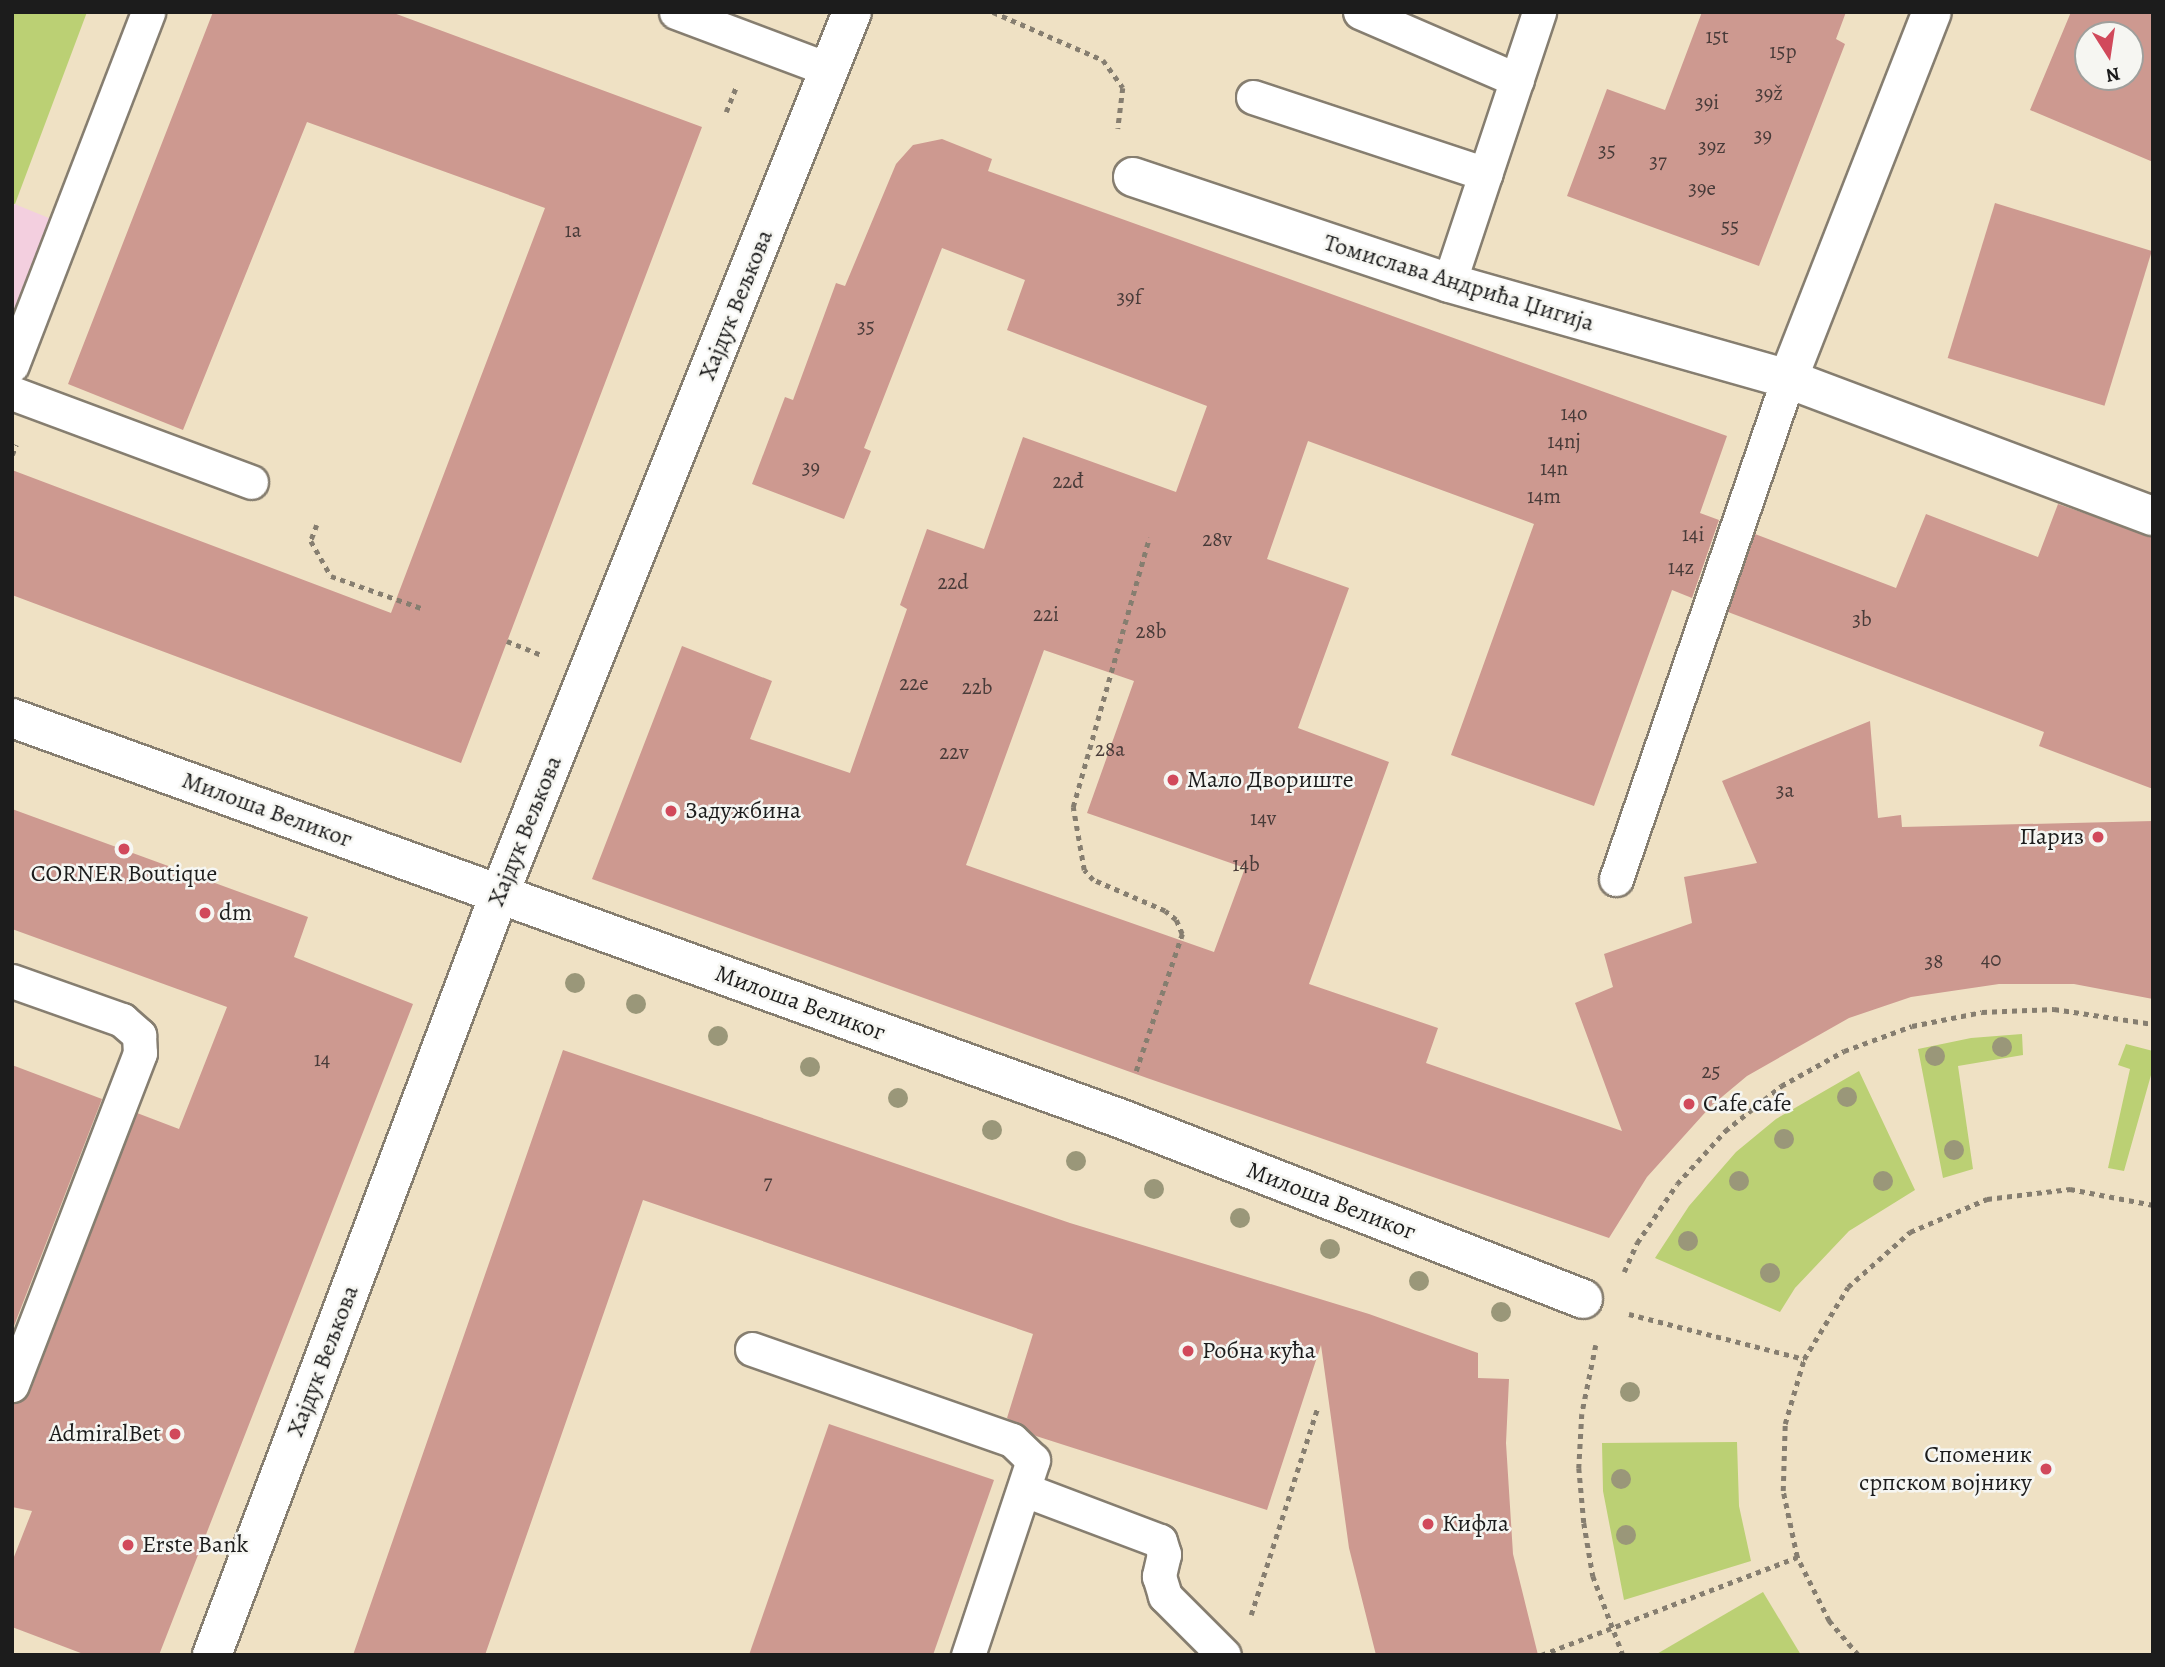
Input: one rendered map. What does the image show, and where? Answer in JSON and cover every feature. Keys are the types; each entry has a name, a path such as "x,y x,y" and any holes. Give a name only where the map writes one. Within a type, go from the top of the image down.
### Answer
{"street":[{"name":"Хајдук Вељкова","path":"212,1655 499,895 852,12"},
{"path":"1788,379 1932,12"},
{"name":"Томислава Андрића Џигија","path":"1133,177 1449,283 1788,379 2153,516"},
{"name":"Милоша Великог","path":"12,718 1119,1118 1595,1304"}],"lane":[{"path":"12,365 148,12"},
{"path":"676,12 830,70"},
{"path":"1360,12 1517,79"},
{"path":"1449,283 1539,12"},
{"path":"1253,97 1486,174"},
{"path":"1616,879 1788,379"},
{"path":"12,393 251,482"},
{"path":"12,981 122,1020 139,1035 140,1054 12,1385"},
{"path":"752,1349 1012,1440 1033,1460 968,1655"},
{"path":"1025,1490 1160,1541 1164,1553 1159,1576 1166,1596 1224,1655"}],"path":[{"path":"993,12 1103,60 1123,88 1115,148 1133,177"},
{"path":"317,525 311,541 331,576 421,608"},
{"path":"1119,1118 1182,934 1177,920 1165,911 1093,880 1084,870 1073,807 1149,538"},
{"path":"1623,1655 1610,1628 1591,1563 1579,1468 1582,1414 1595,1304 1677,1184 1725,1131 1781,1086 1844,1051 1912,1026 1982,1012 2054,1009 2124,1016 2153,1024"},
{"path":"1858,1655 1829,1620 1797,1557 1783,1491 1785,1423 1804,1359 1848,1287 1910,1232 1986,1199 2070,1189 2152,1202"},
{"path":"1595,1304 1804,1359"},
{"path":"1246,1629 1318,1406"},
{"path":"1541,1655 1797,1557"}],"shaded area":[{"path":"12,203 66,225 12,365"}],"green space":[{"path":"12,12 87,12 15,204 12,203"},
{"path":"2022,1034 2023,1055 1958,1066 1973,1169 1943,1178 1918,1049 1971,1038"},
{"path":"2126,1044 2153,1051 2153,1068 2124,1171 2108,1168 2130,1069 2118,1065"},
{"path":"1859,1071 1915,1190 1849,1231 1795,1288 1780,1312 1655,1258 1689,1206 1736,1152 1776,1119"},
{"path":"1737,1442 1739,1506 1751,1561 1624,1600 1603,1491 1602,1443"},
{"path":"1763,1592 1801,1655 1655,1655"}],"building":[{"path":"213,12 391,12 702,127 461,763 12,595 12,470 391,613 545,208 307,122 183,430 68,384"},
{"path":"1702,12 1846,12 1836,39 1845,44 1759,266 1567,196 1607,89 1665,110"},
{"path":"2071,12 2153,12 2153,162 2030,110"},
{"path":"942,139 992,159 988,171 1727,436 1700,513 1719,520 1692,598 1672,590 1594,806 1451,755 1534,524 1308,441 1267,559 1349,588 1298,728 1389,762 1309,984 1438,1028 1426,1063 1622,1131 1575,1003 1613,987 1604,954 1692,923 1684,877 1757,863 1722,781 1870,721 1878,818 1901,815 1902,827 2153,821 2153,999 2074,984 1999,984 1911,997 1849,1018 1747,1076 1711,1106 1647,1177 1609,1238 1147,1078 592,879 682,646 772,681 750,739 850,773 907,609 900,605 927,529 984,549 1023,437 1176,492 1207,406 1007,330 1025,280 942,248 864,448 871,451 844,519 752,484 785,397 793,400 836,283 845,286 896,164 913,145","holes":["1044,650 1134,681 1087,813 1245,868 1214,952 966,865"]},
{"path":"1995,203 2152,251 2104,406 1948,358"},
{"path":"2058,504 2153,537 2153,789 2039,746 2044,732 1728,612 1755,534 1896,588 1926,514 2038,557"},
{"path":"12,809 308,917 294,957 413,1004 159,1655 86,1655 12,1627 12,1562 32,1511 12,1507 12,1404 30,1392 137,1113 179,1129 227,1007 12,929"},
{"path":"563,1050 1070,1223 1369,1314 1478,1353 1478,1378 1509,1379 1506,1443 1513,1554 1538,1655 1376,1655 1349,1548 1321,1345 1267,1510 1036,1436 1007,1418 1033,1334 643,1200 485,1655 353,1655"},
{"path":"12,1065 102,1099 12,1331"},
{"path":"829,1424 994,1480 933,1655 749,1655"}],"place":[{"name":"Мало Двориште","path":"1173,780"},
{"name":"Задужбина","path":"671,811"},
{"name":"Париз","path":"2098,837"},
{"name":"CORNER Boutique","path":"124,849"},
{"name":"dm","path":"205,913"},
{"name":"Cafe cafe","path":"1689,1104"},
{"name":"Робна кућа","path":"1188,1351"},
{"name":"AdmiralBet","path":"175,1434"},
{"name":"Споменик српском војнику","path":"2046,1469"},
{"name":"Кифла","path":"1428,1524"},
{"name":"Erste Bank","path":"128,1545"}]}
